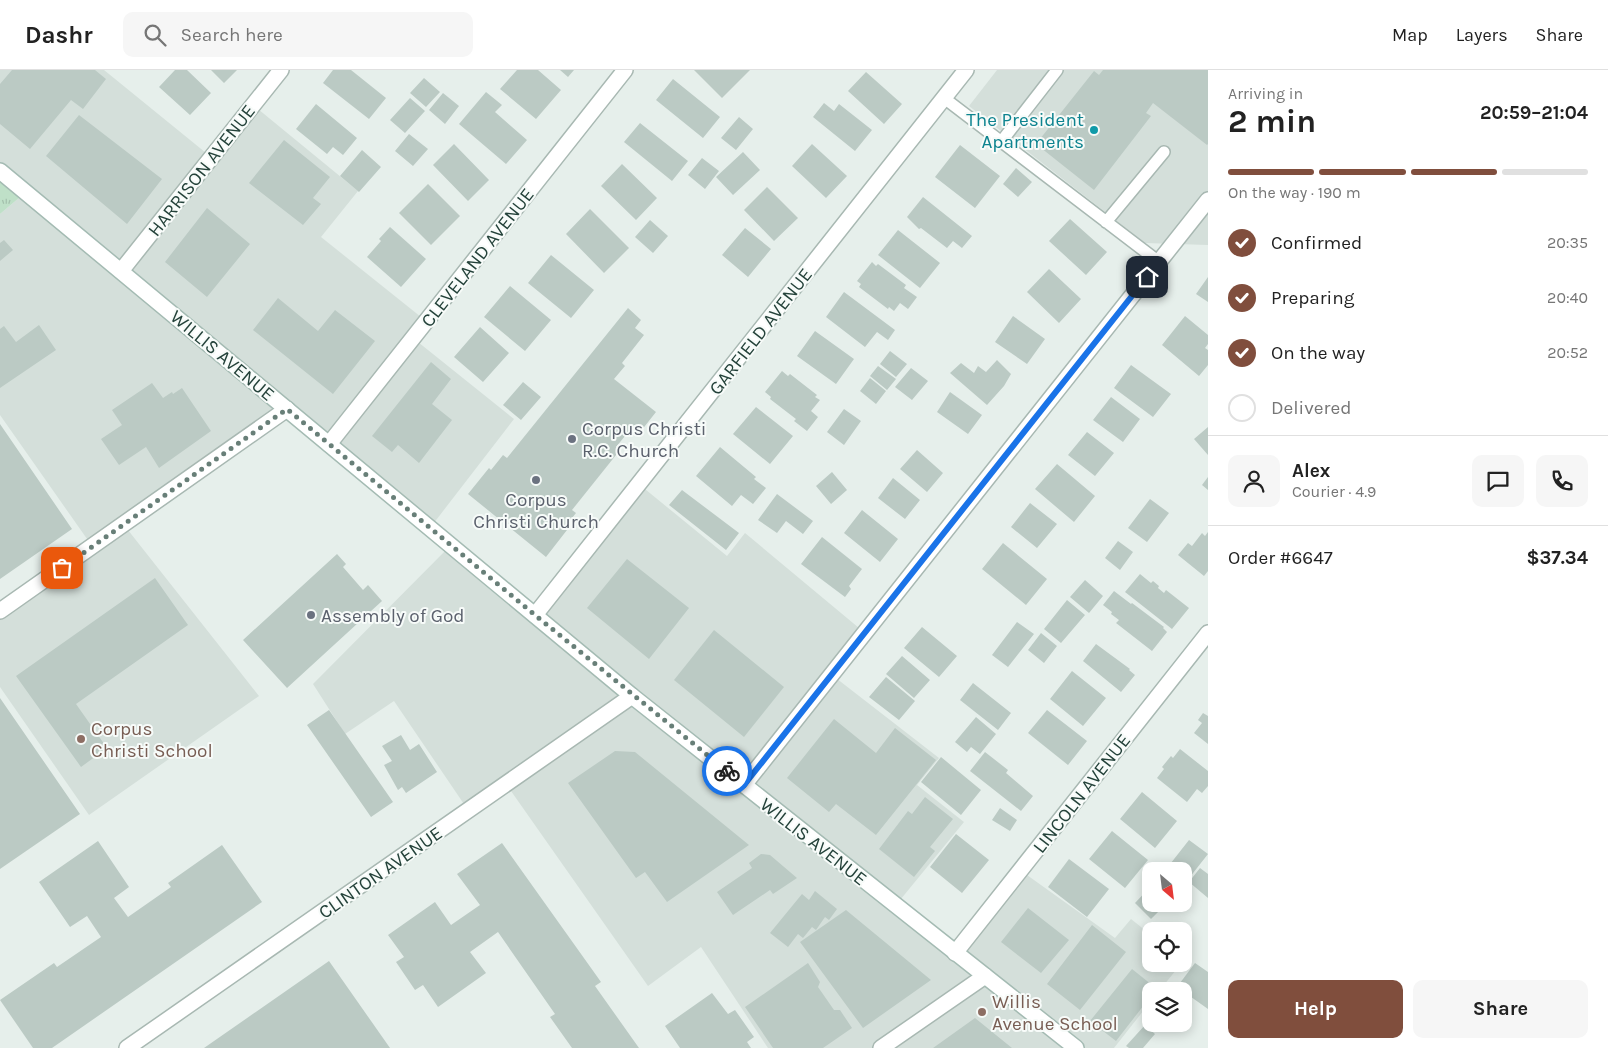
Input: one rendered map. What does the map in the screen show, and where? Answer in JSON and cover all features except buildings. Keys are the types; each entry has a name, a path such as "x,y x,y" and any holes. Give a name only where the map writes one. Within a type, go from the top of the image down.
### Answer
{"street":[{"name":"HARRISON AVENUE","path":"121,271 281,70"},
{"name":"CLEVELAND AVENUE","path":"329,444 625,70"},
{"name":"GARFIELD AVENUE","path":"535,615 966,70"},
{"name":"WILLIS AVENUE","path":"0,171 632,696 1076,1048"},
{"path":"744,785 1159,262 1206,206"},
{"path":"0,611 287,409"},
{"name":"LINCOLN AVENUE","path":"955,952 1208,633"},
{"name":"CLINTON AVENUE","path":"127,1048 632,696"},
{"path":"881,1048 986,976"}],"lane":[{"path":"1001,142 1057,70"},
{"path":"944,98 1159,262"},
{"path":"1106,222 1164,152"}],"shaded area":[{"path":"0,70 104,70 211,157 253,105 358,191 321,237 426,321 413,338 514,419 430,528 287,409 124,525 259,696 89,815 0,687 0,611 92,546 0,415 0,214 26,192 0,171"},
{"path":"997,70 1208,70 1208,245 1145,243 969,106"},
{"path":"640,485 727,556 745,533 865,633 832,675 939,758 917,785 964,822 896,905 955,952 1020,870 1115,938 1131,919 1142,928 1142,972 1174,972 1166,982 1142,982 1142,1012 1114,1048 768,1048 701,947 648,986 506,784 468,810 394,701 345,734 313,684 451,545 536,614"}],"green space":[{"path":"0,171 26,192 0,214"}],"way so far":[{"path":"62,568 287,409 632,696 727,771"}],"place":[{"name":"The President Apartments","path":"1094,130"},
{"name":"Corpus Christi R.C. Church","path":"572,439"},
{"name":"Corpus Christi Church","path":"536,480"},
{"name":"Assembly of God","path":"311,615"},
{"name":"Corpus Christi School","path":"81,739"},
{"name":"Willis Avenue School","path":"982,1012"}],"route":[{"path":"727,771 744,785 1147,277"}]}
